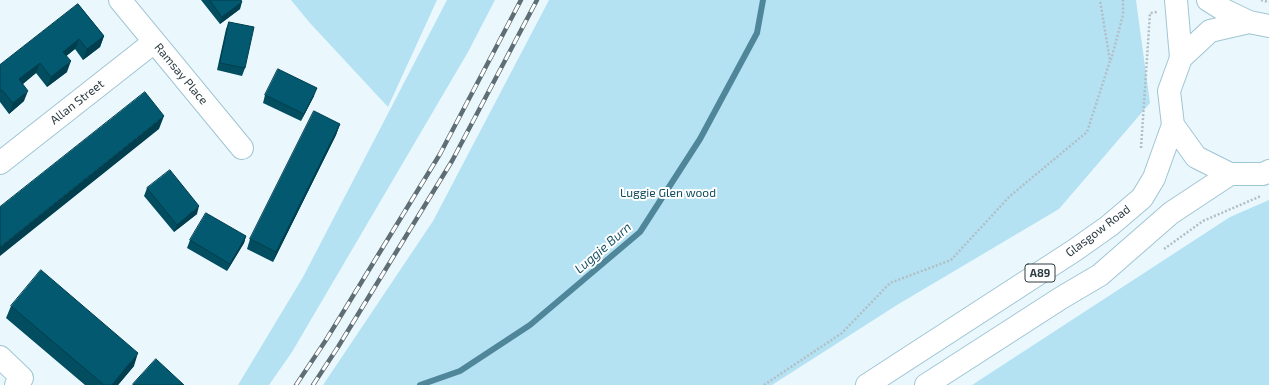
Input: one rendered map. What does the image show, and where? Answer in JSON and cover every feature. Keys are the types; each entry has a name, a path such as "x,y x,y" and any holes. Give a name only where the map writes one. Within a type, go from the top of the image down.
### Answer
{"main road":[{"name":"Ramsay Place","path":"120,0 242,148"},
{"path":"1208,0 1224,10 1259,24"},
{"path":"1176,4 1181,58"},
{"name":"Glasgow Road","path":"1259,24 1210,31 1181,58 1169,91 1174,125 1196,157 1230,174 1263,174 1269,171"},
{"name":"Allan Street","path":"0,163 154,42"},
{"name":"Glasgow Road","path":"867,385 1043,272 1109,226 1142,198 1154,178 1174,125"},
{"name":"A89","path":"926,385 1061,298 1100,275 1170,213 1230,174"},
{"path":"0,357 23,383"}],"path":[{"path":"1100,0 1110,60"},
{"path":"764,385 842,333 890,283 952,260 1010,196 1087,132 1123,15 1123,0"},
{"path":"1261,0 1269,2"},
{"path":"1140,152 1150,13 1176,4"}],"green space":[{"path":"291,0 437,0 388,107 309,22"},
{"path":"447,0 495,0 468,52 292,352 269,385 238,385 303,277"},
{"name":"Luggie Glen wood","path":"549,0 1136,0 1150,103 1059,209 897,305 772,385 323,385 433,221"},
{"path":"1269,200 1269,385 972,385 1230,217"}],"building":[{"path":"210,0 241,0 242,2 222,17"},
{"path":"78,4 104,36 87,49 79,39 63,52 71,61 51,77 40,63 19,79 28,91 13,103 2,90 0,91 0,65"},
{"path":"229,22 254,27 245,68 220,63"},
{"path":"278,69 317,88 304,114 265,95"},
{"path":"145,92 164,116 0,247 0,207"},
{"path":"314,111 340,124 276,252 250,239"},
{"path":"170,170 199,206 177,225 147,188"},
{"path":"206,213 246,236 230,264 190,240"},
{"path":"41,270 138,353 112,385 104,385 11,306"},
{"path":"156,359 184,385 133,385"}],"waterway":[{"name":"Luggie Burn","path":"420,385 460,371 530,325 640,232 700,139 757,33 763,0"}],"railway":[{"path":"296,385 326,340 440,154 521,0"},
{"path":"313,385 338,347 452,161 537,0"}]}
